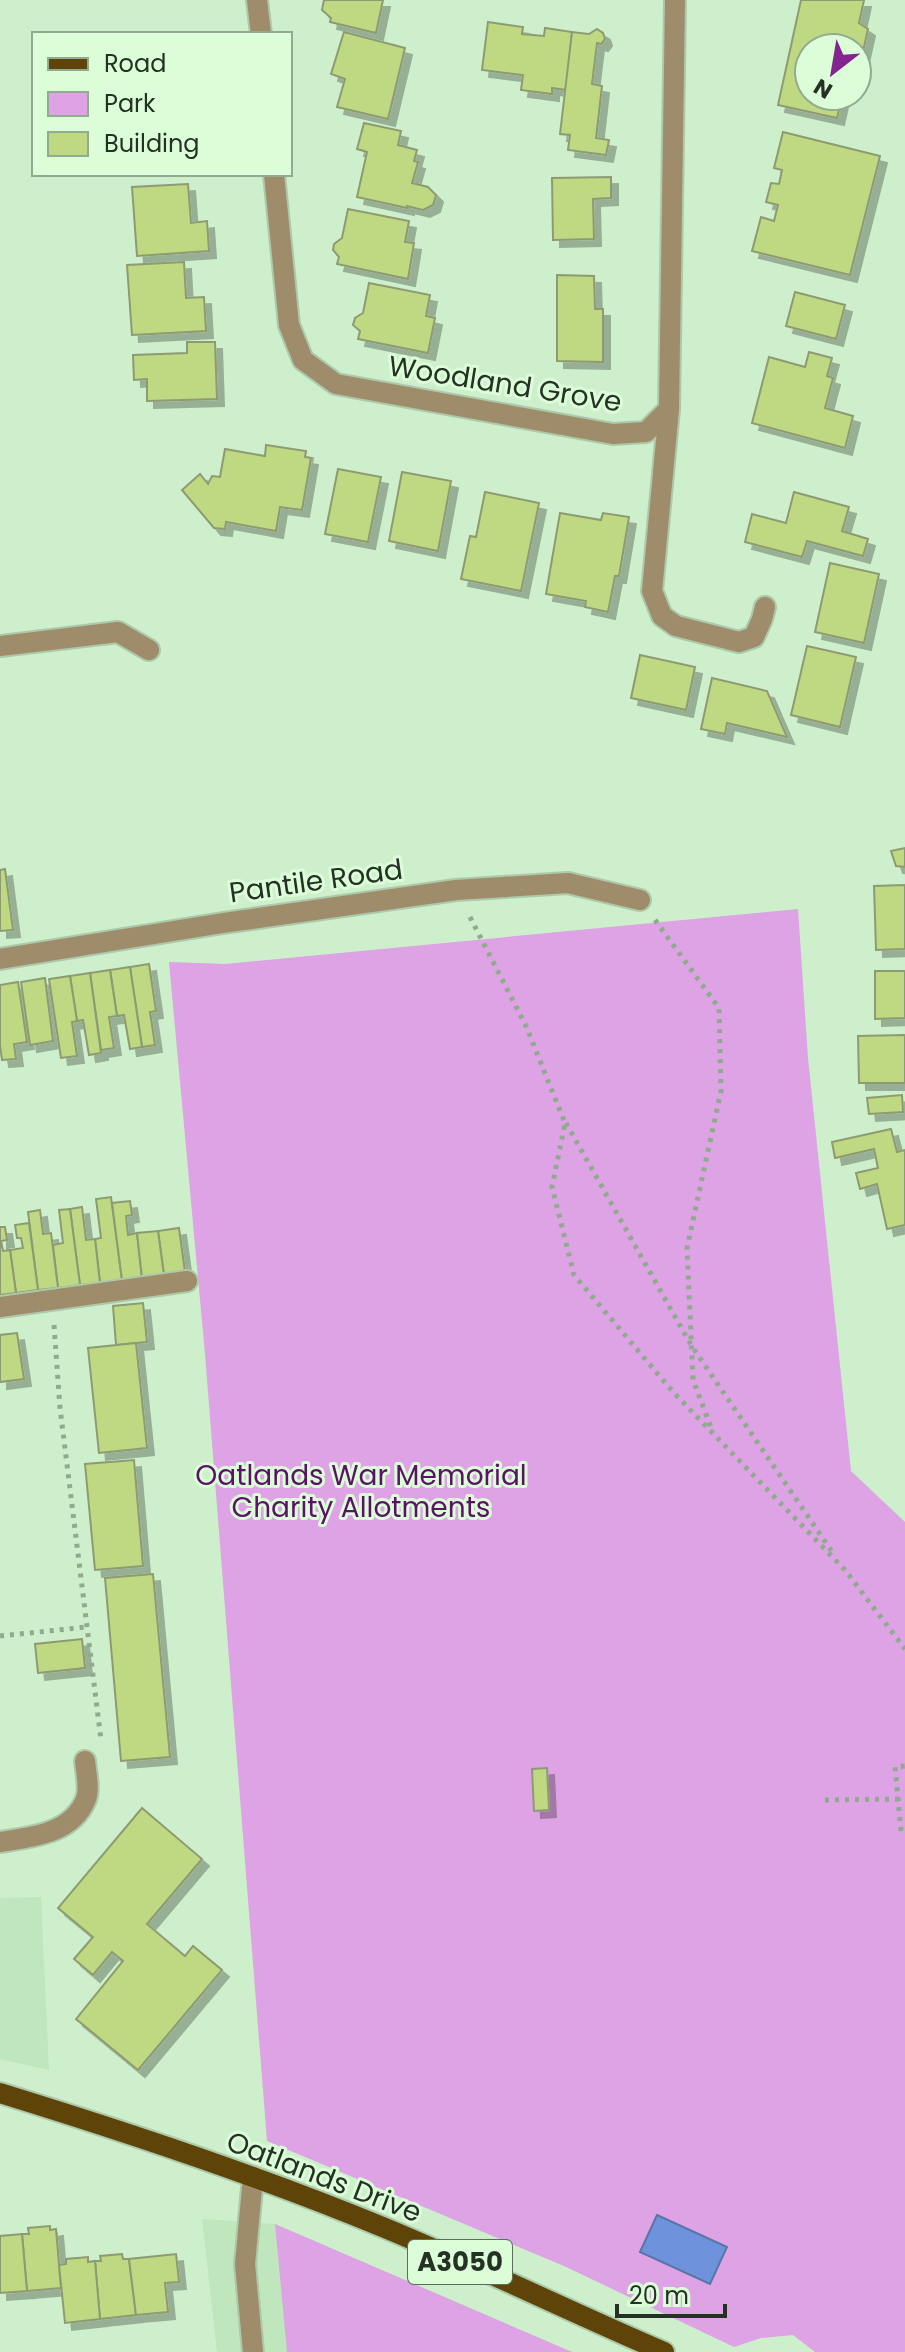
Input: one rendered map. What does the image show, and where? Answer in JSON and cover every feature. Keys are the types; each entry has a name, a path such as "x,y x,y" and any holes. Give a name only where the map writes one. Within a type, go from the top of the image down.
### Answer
{"main road":[{"name":"Oatlands Drive","path":"0,2093 253,2177 386,2229 664,2352"}],"street":[{"path":"257,0 261,32"},
{"path":"675,0 669,409 652,591 662,616 676,626 739,642 754,637 765,607"},
{"name":"Woodland Grove","path":"274,176 289,325 303,360 336,384 613,434 646,432 669,409"},
{"path":"0,646 118,632 149,650"},
{"name":"Pantile Road","path":"0,959 456,890 568,883 640,900"},
{"path":"0,1307 187,1281"},
{"path":"0,1842 46,1834 73,1820 88,1797 85,1761"},
{"path":"253,2177 245,2264 253,2352"}],"path":[{"path":"456,890 526,1026 565,1123 691,1345 845,1570 905,1649"},
{"path":"640,900 719,1008 721,1091 687,1248 693,1380 714,1433"},
{"path":"565,1123 552,1187 574,1275 673,1392 845,1570"},
{"path":"53,1300 60,1408 103,1755 85,1761"},
{"path":"0,1636 87,1627"},
{"path":"901,1831 895,1767 905,1766"},
{"path":"825,1800 899,1799"}],"shaded area":[{"path":"41,1897 49,2070 0,2059 0,1898"},
{"path":"202,2219 275,2224 572,2352 217,2352"}],"green space":[{"name":"Oatlands War Memorial Charity Allotments","path":"798,909 808,1058 851,1471 905,1522 905,2352 815,2352 793,2335 761,2338 734,2347 564,2266 267,2141 205,1354 169,962 225,964"},
{"path":"275,2224 572,2352 287,2352"}],"water":[{"path":"657,2215 727,2247 710,2284 640,2252"}],"building":[{"path":"324,0 383,0 376,33 330,22 331,18 322,10"},
{"path":"801,0 864,0 859,23 868,29 867,32 794,32"},
{"path":"488,22 523,27 522,34 544,36 545,28 572,32 566,90 552,88 552,94 521,90 523,75 482,70"},
{"path":"597,29 605,39 601,44 597,43 592,84 602,86 596,138 609,140 606,155 568,150 570,135 560,134 572,32 589,34"},
{"path":"344,32 405,48 388,119 337,107 345,79 331,74"},
{"path":"793,37 793,108 778,105"},
{"path":"810,112 838,112 837,118"},
{"path":"364,123 401,131 398,145 417,150 414,161 418,162 412,183 428,187 436,195 433,205 423,210 357,197 367,152 357,149"},
{"path":"783,132 880,156 850,275 752,251 761,217 774,221 778,205 766,202 771,183 779,184 782,170 774,168"},
{"path":"611,177 611,198 593,199 594,239 553,240 552,178"},
{"path":"188,184 191,223 207,221 209,251 137,256 132,187"},
{"path":"348,209 409,221 405,242 414,243 408,279 337,264 339,257 333,250 334,244 342,238"},
{"path":"184,262 186,298 204,297 206,331 132,335 127,265"},
{"path":"557,275 594,276 595,309 603,309 603,362 557,361"},
{"path":"369,283 430,295 426,316 435,318 428,353 358,339 360,331 353,325 355,318 363,313"},
{"path":"795,292 845,305 836,339 786,326"},
{"path":"187,342 215,342 217,399 147,401 147,379 134,380 133,355 187,353"},
{"path":"809,352 832,358 827,376 833,378 825,408 853,416 845,448 752,423 769,357 805,367"},
{"path":"266,445 306,451 305,457 311,458 302,510 280,507 276,531 226,522 225,529 214,528 182,490 200,474 208,484 212,476 220,477 225,449 265,456"},
{"path":"338,469 381,477 368,542 325,534"},
{"path":"402,472 451,481 438,551 389,541"},
{"path":"485,492 539,503 521,591 461,579 470,536 476,537"},
{"path":"794,492 849,507 842,531 868,539 863,556 807,541 802,557 745,542 752,514 786,523"},
{"path":"560,513 601,520 603,513 629,517 619,576 615,576 608,612 585,607 586,601 546,594"},
{"path":"830,563 879,574 864,643 815,632"},
{"path":"807,646 856,657 840,727 791,715"},
{"path":"640,655 695,667 686,710 631,698"},
{"path":"712,678 767,691 787,737 727,723 725,734 701,729"},
{"path":"905,848 905,867 896,866 891,851"},
{"path":"5,869 13,930 0,931 0,870"},
{"path":"905,885 905,949 876,950 874,886"},
{"path":"149,964 156,1011 150,1012 155,1045 142,1047 130,967"},
{"path":"130,967 142,1047 130,1049 124,1015 117,1016 110,970"},
{"path":"110,970 117,1016 109,1017 114,1048 101,1050 90,973"},
{"path":"875,971 905,971 905,1018 875,1019"},
{"path":"90,973 101,1053 89,1055 83,1020 77,1021 70,976"},
{"path":"70,976 77,1021 72,1022 77,1056 61,1058 49,979"},
{"path":"45,978 53,1041 30,1045 21,982"},
{"path":"18,982 27,1042 14,1044 16,1059 2,1060 0,985"},
{"path":"905,1035 905,1083 859,1083 858,1036"},
{"path":"902,1095 903,1112 869,1114 867,1098"},
{"path":"891,1129 897,1152 905,1150 905,1225 887,1229 877,1184 860,1189 856,1173 878,1168 874,1149 835,1158 832,1142"},
{"path":"111,1197 122,1280 100,1283 95,1239 101,1238 96,1199"},
{"path":"130,1201 132,1215 126,1216 128,1235 137,1233 142,1278 122,1280 112,1203"},
{"path":"82,1207 86,1240 95,1239 100,1283 80,1285 70,1209"},
{"path":"70,1209 80,1285 58,1288 53,1245 63,1243 59,1210"},
{"path":"40,1210 43,1234 51,1233 58,1288 38,1290 28,1212"},
{"path":"29,1223 38,1290 16,1293 10,1250 23,1248 15,1225"},
{"path":"0,1227 5,1227 7,1240 1,1241 3,1251 10,1250 16,1293 0,1295"},
{"path":"179,1228 185,1272 164,1275 158,1231"},
{"path":"158,1231 164,1275 142,1278 137,1233"},
{"path":"143,1303 147,1342 116,1345 113,1306"},
{"path":"17,1333 24,1379 0,1382 0,1335"},
{"path":"136,1343 147,1448 99,1453 88,1348"},
{"path":"134,1460 143,1566 95,1570 85,1464"},
{"path":"153,1574 170,1757 121,1761 105,1578"},
{"path":"82,1639 85,1668 38,1673 35,1644"},
{"path":"547,1768 549,1810 534,1811 532,1769"},
{"path":"142,1808 202,1859 147,1924 185,1956 193,1946 222,1970 138,2070 76,2019 123,1961 112,1952 93,1975 74,1959 93,1937 58,1908"},
{"path":"50,2226 50,2230 56,2229 61,2288 27,2291 22,2234 29,2234 28,2228"},
{"path":"22,2234 27,2291 0,2293 0,2236"},
{"path":"122,2254 123,2259 129,2259 136,2315 100,2319 95,2261 101,2261 100,2256"},
{"path":"176,2254 179,2282 165,2283 168,2312 136,2315 129,2259"},
{"path":"88,2257 88,2262 95,2261 100,2319 65,2323 59,2265 66,2264 66,2259"}]}
